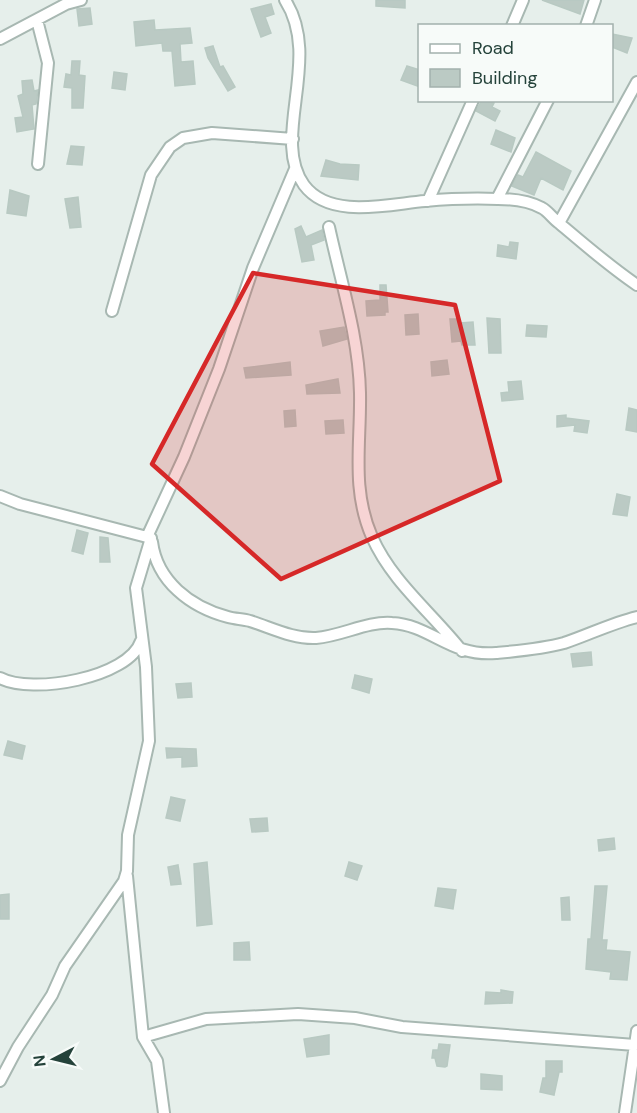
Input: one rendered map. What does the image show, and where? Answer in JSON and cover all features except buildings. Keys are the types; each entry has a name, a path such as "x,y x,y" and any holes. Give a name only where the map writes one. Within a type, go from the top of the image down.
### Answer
{"street":[{"path":"0,39 65,2 81,0"},
{"path":"164,1113 157,1061 143,1036 127,871 128,836 149,741 146,668 136,588 149,538 219,369 253,268 295,170 293,139 301,52 298,31 285,0"},
{"path":"513,24 523,0"},
{"path":"587,24 596,0"},
{"path":"37,20 48,63 38,164"},
{"path":"559,223 637,82"},
{"path":"428,201 472,102"},
{"path":"497,199 547,102"},
{"path":"112,311 151,175 170,147 183,138 212,133 293,139"},
{"path":"295,170 305,186 316,196 336,204 362,207 428,201 497,199 519,201 543,208 582,240 601,260 637,285"},
{"path":"329,227 351,325 357,367 360,394 357,486 364,517 373,539 396,578 437,620 463,651"},
{"path":"0,495 32,508 149,538"},
{"path":"149,538 154,559 166,579 196,604 226,616 303,638 317,638 392,622 406,625 463,651 495,653 548,646 637,617"},
{"path":"0,678 11,684 30,686 112,670 138,651 141,641"},
{"path":"0,1081 18,1047 52,995 65,966 124,881 127,871"},
{"path":"143,1036 206,1019 298,1014 355,1018 402,1027 635,1045"},
{"path":"625,1113 637,1031"}],"highlighted area":[{"path":"253,273 455,305 500,481 281,579 152,464"}]}
